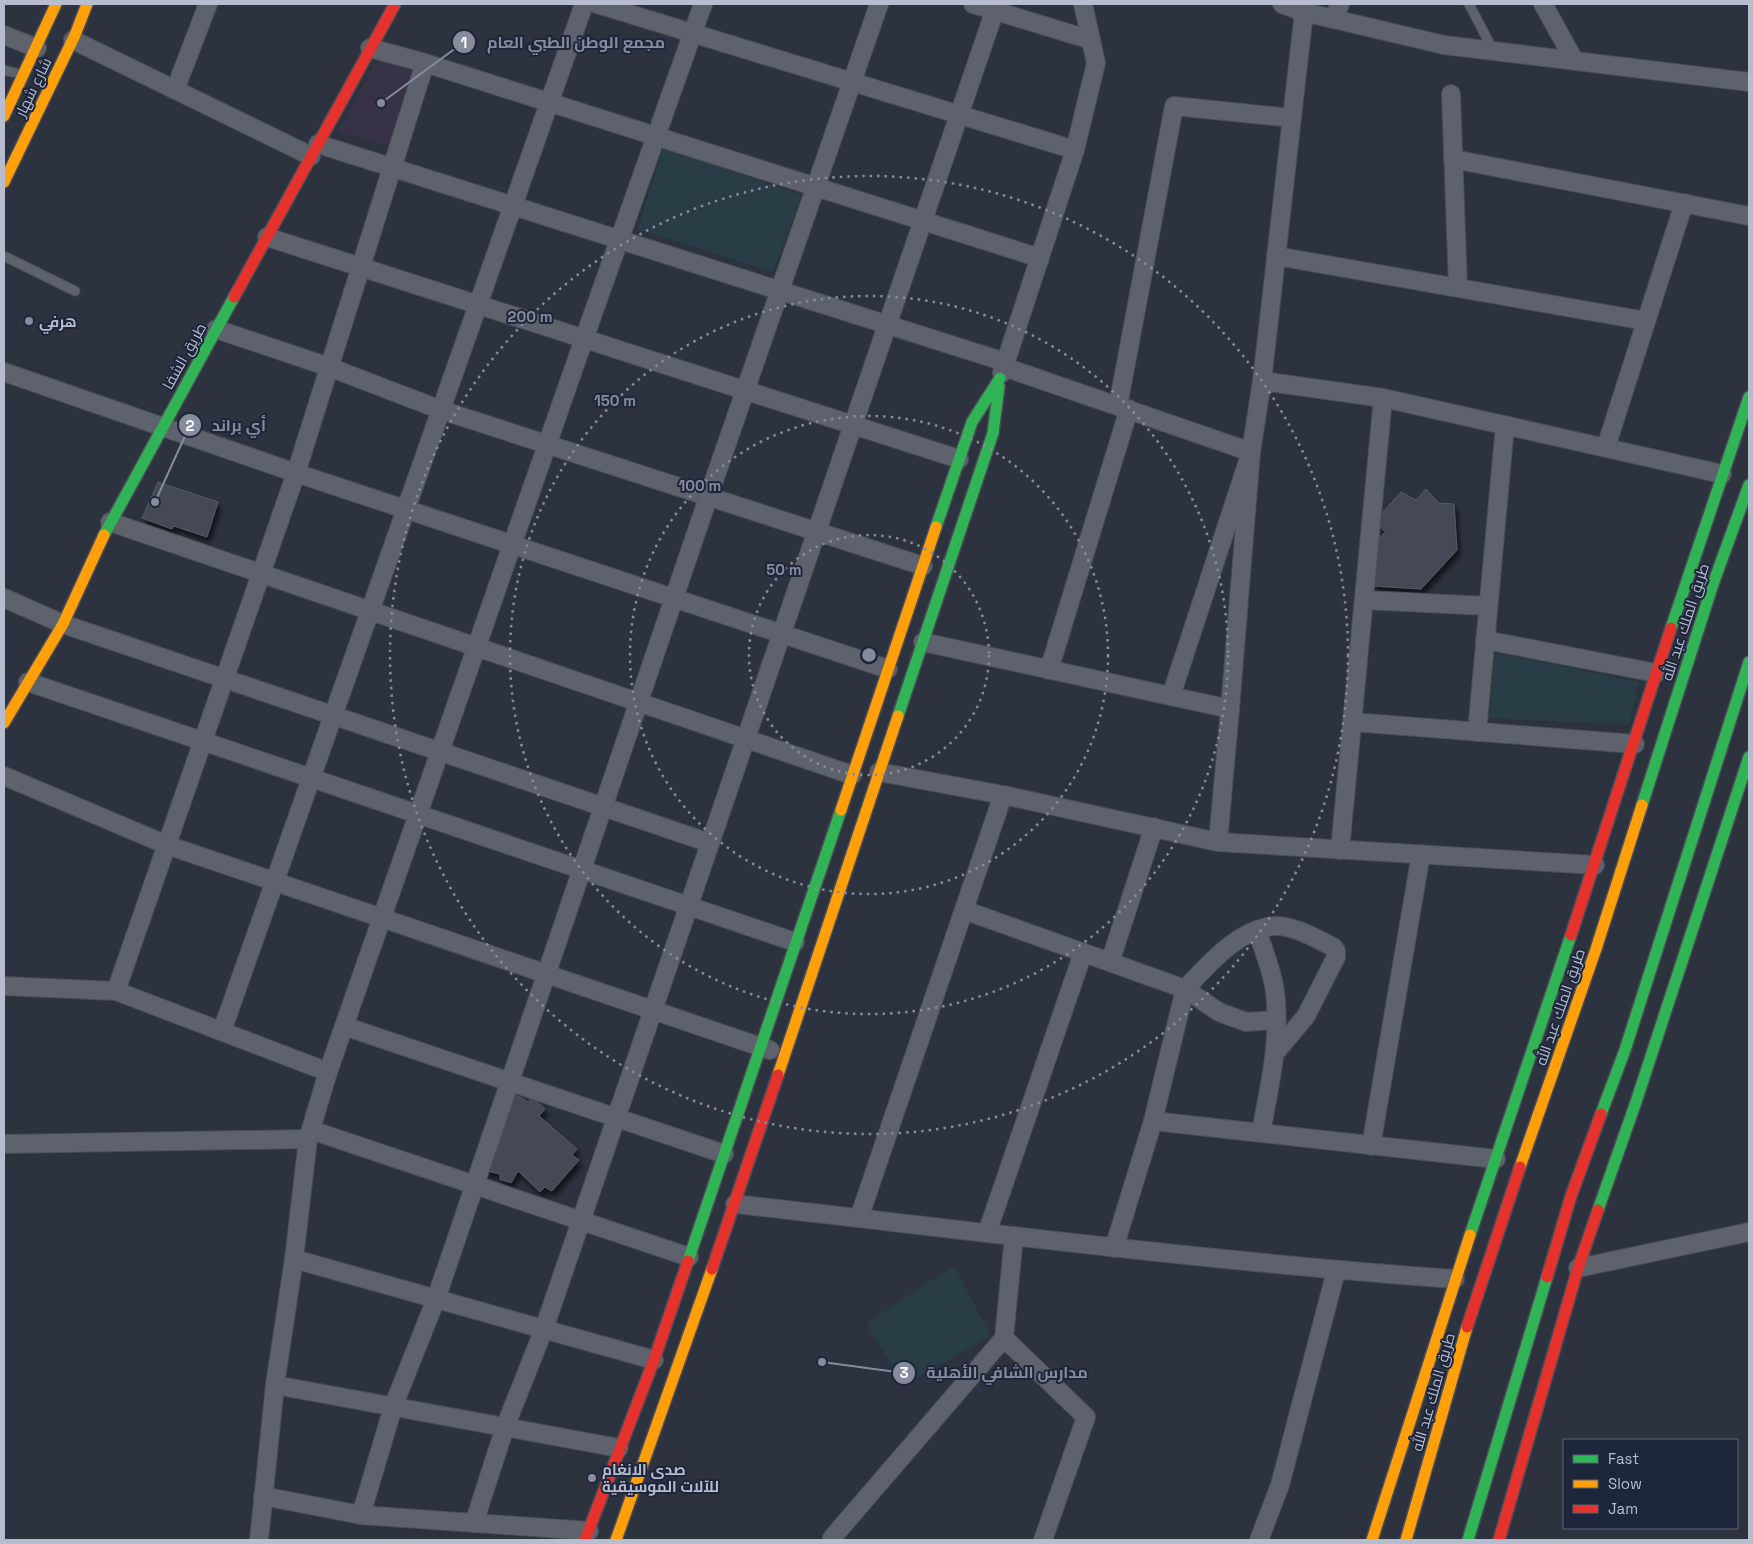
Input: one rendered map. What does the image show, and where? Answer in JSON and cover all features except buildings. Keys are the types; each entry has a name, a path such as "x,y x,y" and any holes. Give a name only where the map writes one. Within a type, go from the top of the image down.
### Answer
{"street":[{"name":"شارع شهار","path":"4,116 56,4"},
{"name":"شارع شهار","path":"4,182 73,40 87,4"},
{"path":"175,90 208,4"},
{"name":"طريق الشفا","path":"4,723 63,624 110,522 394,4"},
{"path":"222,1032 584,4"},
{"path":"597,4 1076,150"},
{"path":"259,1540 275,1386 310,1134 328,1072 702,4"},
{"path":"361,1515 393,1407 436,1299 709,496 879,4"},
{"path":"973,4 996,7 1091,40"},
{"path":"616,1540 735,1204 993,433 1003,369 1076,150 1096,63 1083,4"},
{"path":"1282,4 1304,12 1336,11 1444,45 1749,82"},
{"path":"1543,4 1574,60"},
{"path":"474,1523 505,1427 544,1329 996,7"},
{"path":"1218,842 1251,452 1262,381 1304,12"},
{"path":"4,35 37,48"},
{"path":"73,40 175,90 314,150 392,168 887,324 1003,369 1124,407 1251,452"},
{"path":"370,48 426,63 1040,258"},
{"path":"116,991 296,473 426,63"},
{"path":"1451,94 1458,287"},
{"path":"1049,670 1124,407 1174,106 1292,118"},
{"path":"1453,159 1749,216"},
{"path":"1606,447 1684,203"},
{"path":"267,237 959,459"},
{"path":"1276,256 1646,321"},
{"path":"216,330 329,367 441,410 817,530 923,566"},
{"path":"263,1496 361,1515 474,1523 587,1536 654,1360 972,422 1003,369"},
{"path":"4,372 406,510 888,669"},
{"path":"1262,381 1383,398 1722,474"},
{"path":"1372,1540 1455,1279 1595,865 1656,673 1749,397"},
{"path":"1340,850 1383,398"},
{"path":"1477,732 1504,425"},
{"path":"1734,443 1749,427"},
{"path":"1171,696 1251,452"},
{"name":"طريق الملك عبد الله","path":"1406,1540 1456,1364 1494,1242 1596,949 1713,584 1749,485"},
{"path":"110,522 852,775"},
{"path":"4,598 63,624 710,843"},
{"path":"1364,600 1488,606"},
{"path":"1485,640 1656,673"},
{"path":"923,642 1230,709"},
{"path":"1468,1540 1571,1196 1625,1050 1749,662"},
{"path":"28,682 796,942"},
{"path":"1352,722 1635,744"},
{"path":"1721,747 1738,729"},
{"path":"1498,1540 1578,1268 1636,1102 1749,757"},
{"path":"880,772 1003,795 1218,842 1595,865"},
{"path":"4,776 167,845 785,1055"},
{"path":"859,1218 1003,795"},
{"path":"1110,962 1154,827"},
{"path":"1371,1146 1421,854"},
{"path":"1586,890 1596,949"},
{"path":"964,910 1185,989 1219,1012 1246,1022 1276,1020"},
{"path":"1114,1248 1153,1121 1185,989 1223,950 1257,930 1276,926 1298,931 1333,946 1336,951 1336,957 1306,1016 1275,1053"},
{"path":"1257,930 1275,991 1276,1020 1275,1053 1261,1133"},
{"path":"987,1233 1083,953"},
{"path":"4,986 116,991 328,1072"},
{"path":"344,1026 724,1154"},
{"path":"1153,1121 1496,1159"},
{"path":"4,1144 310,1134 475,1185 689,1257"},
{"path":"735,1204 1114,1248 1336,1271 1455,1279"},
{"path":"1578,1268 1749,1232"},
{"path":"832,1538 1004,1338 1014,1236"},
{"path":"294,1259 654,1360"},
{"path":"1259,1540 1280,1485 1336,1271"},
{"path":"1004,1338 1086,1417 1043,1540"},
{"path":"275,1386 619,1448"}],"lane":[{"path":"1469,4 1493,51"},
{"path":"4,70 24,75"},
{"path":"5,259 75,291"}],"shaded area":[{"path":"379,57 418,73 393,147 337,132"},
{"path":"663,148 802,195 773,272 638,229"},
{"path":"1495,653 1639,682 1629,725 1489,718"},
{"path":"954,1266 991,1336 904,1385 866,1323"}],"traffic: fast":[{"path":"104,535 234,297"},
{"path":"936,527 972,422 1000,378"},
{"path":"898,716 993,433 999,386"},
{"path":"1671,628 1749,397"},
{"path":"1642,805 1713,584 1749,485"},
{"path":"1601,1114 1625,1050 1749,662"},
{"path":"1598,1210 1636,1102 1749,757"},
{"path":"688,1261 841,810"},
{"path":"1470,1235 1571,935"},
{"path":"1468,1540 1547,1277"}],"traffic: slow":[{"path":"4,116 56,4"},
{"path":"4,182 75,35 87,4"},
{"path":"841,810 936,527"},
{"path":"4,723 63,624 104,535"},
{"path":"778,1075 898,716"},
{"path":"1520,1167 1596,949 1642,805"},
{"path":"1372,1540 1470,1235"},
{"path":"616,1540 712,1269"},
{"path":"1406,1540 1467,1327"}],"traffic: jam":[{"path":"234,297 395,4"},
{"path":"1571,935 1671,628"},
{"path":"712,1269 778,1075"},
{"path":"1547,1277 1571,1196 1601,1114"},
{"path":"1467,1327 1520,1167"},
{"path":"1499,1540 1578,1268 1598,1210"},
{"path":"585,1540 654,1360 688,1261"}],"place":[{"name":"مجمع الوطن الطبي العام","path":"381,103"},
{"name":"هرفي","path":"29,321"},
{"name":"أي براند","path":"155,502"},
{"name":"مدارس الشافي الأهلية","path":"822,1362"},
{"name":"صدى الانغام للآلات الموسيقية","path":"592,1478"}]}
